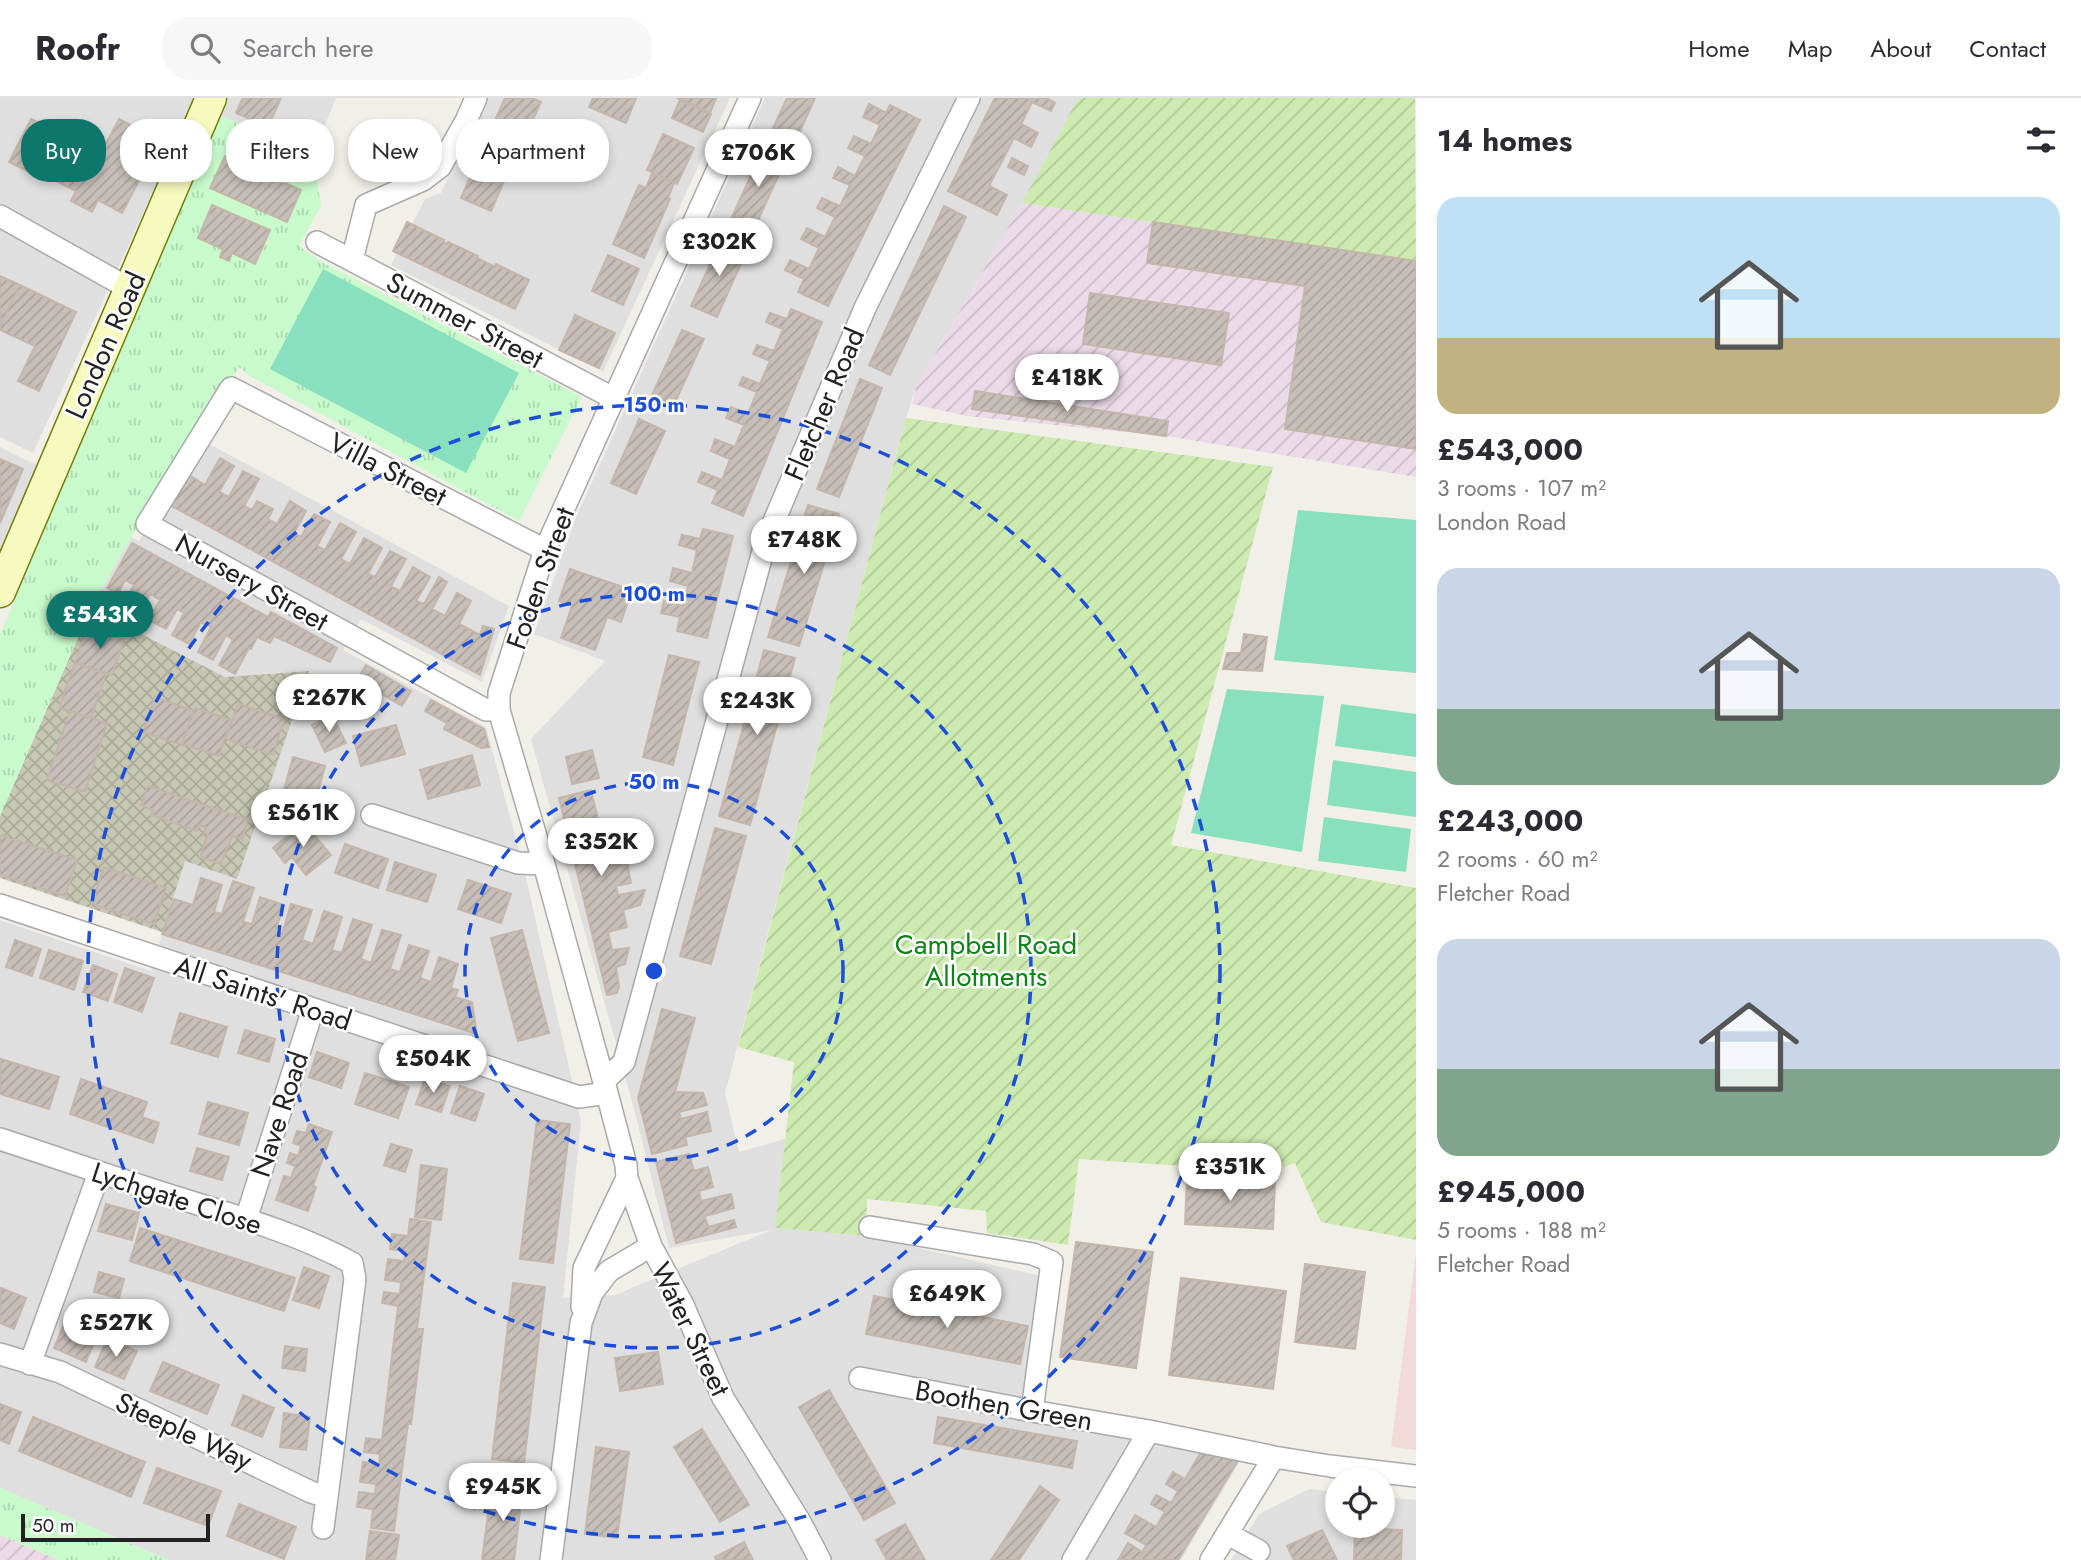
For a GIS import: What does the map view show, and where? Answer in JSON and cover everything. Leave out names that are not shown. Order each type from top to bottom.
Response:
[{"type":"main road","name":"London Road","points":[[0,592],[211,98]]},
{"type":"street","points":[[352,260],[366,205],[423,180],[440,167],[476,98]]},
{"type":"street","name":"Foden Street","points":[[605,1087],[499,710],[499,693],[545,550],[750,98]]},
{"type":"street","name":"Fletcher Road","points":[[605,1087],[624,1062],[766,540],[864,308],[969,98]]},
{"type":"street","points":[[0,216],[130,289]]},
{"type":"street","name":"Summer Street","points":[[317,242],[613,398]]},
{"type":"street","name":"Villa Street","points":[[230,388],[545,550]]},
{"type":"street","name":"Nursery Street","points":[[230,388],[147,524],[486,710],[499,710]]},
{"type":"street","points":[[372,815],[518,863],[544,864]]},
{"type":"street","name":"All Saints' Road","points":[[0,905],[579,1097],[605,1087]]},
{"type":"street","name":"Nave Road","points":[[246,1219],[313,1009]]},
{"type":"street","name":"Water Street","points":[[605,1087],[626,1164],[627,1178],[651,1245],[683,1305],[723,1398],[800,1520],[820,1560]]},
{"type":"street","name":"Lychgate Close","points":[[0,1139],[246,1219],[331,1252],[352,1263],[355,1279],[327,1497]]},
{"type":"street","points":[[30,1364],[99,1172]]},
{"type":"street","points":[[551,1560],[581,1323],[583,1268],[627,1178]]},
{"type":"street","points":[[870,1227],[1033,1254],[1052,1262],[1032,1411]]},
{"type":"street","points":[[581,1323],[592,1293],[609,1271],[651,1245]]},
{"type":"street","name":"Steeple Way","points":[[0,1354],[60,1372],[311,1492],[327,1497]]},
{"type":"street","name":"Boothen Green","points":[[860,1378],[1275,1457],[1416,1476]]},
{"type":"street","points":[[1073,1560],[1149,1431]]},
{"type":"street","points":[[1211,1560],[1275,1457]]},
{"type":"street","points":[[323,1528],[327,1497]]},
{"type":"street","points":[[1228,1534],[1259,1551]]},
{"type":"shaded area","points":[[0,98],[196,98],[186,119],[120,119],[120,182],[157,182],[33,453],[0,437]]},
{"type":"shaded area","points":[[229,98],[336,98],[327,119],[228,119],[221,116]]},
{"type":"shaded area","points":[[484,98],[730,98],[603,372],[391,265],[425,199],[441,193],[456,160],[456,182],[609,182],[609,119],[474,119]]},
{"type":"shaded area","points":[[765,98],[1078,98],[1022,203],[916,387],[906,418],[725,1093],[739,1152],[785,1139],[776,1228],[866,1236],[1041,1276],[1024,1419],[1245,1453],[1181,1560],[169,1560],[0,1488],[0,920],[151,971],[184,861],[237,878],[308,671],[225,677],[91,608],[131,537],[139,541],[202,440],[509,606],[482,682],[361,619],[343,650],[486,727],[525,873],[581,1121],[563,1298],[615,1295],[771,1230],[669,1248],[633,1105],[531,739],[605,661],[534,634],[575,520]]},
{"type":"shaded area","points":[[1022,203],[1416,261],[1416,477],[1166,436],[967,416],[912,404],[916,387]]},
{"type":"shaded area","points":[[0,447],[41,467],[0,576]]},
{"type":"shaded area","points":[[91,608],[225,677],[309,671],[237,879],[185,861],[162,932],[0,878],[0,816]]},
{"type":"shaded area","points":[[1416,1252],[1416,1450],[1391,1447]]},
{"type":"shaded area","points":[[1309,1489],[1325,1491],[1325,1538],[1395,1538],[1395,1498],[1416,1500],[1416,1560],[1231,1560],[1259,1514]]},
{"type":"shaded area","points":[[0,1535],[59,1560],[0,1560]]},
{"type":"green space","points":[[1078,98],[1415,98],[1416,261],[1022,203]]},
{"type":"green space","points":[[221,116],[228,119],[226,119],[226,182],[317,182],[321,206],[299,246],[320,261],[582,397],[519,521],[250,376],[239,367],[131,537],[91,608],[0,816],[0,635],[193,182],[212,182],[212,137]]},
{"type":"green space","points":[[323,269],[519,373],[466,473],[270,369]]},
{"type":"green space","name":"Campbell Road Allotments","points":[[906,418],[1273,467],[1171,845],[1416,888],[1416,1240],[1321,1222],[1295,1163],[1270,1172],[1079,1159],[1068,1245],[987,1233],[986,1211],[867,1199],[866,1236],[775,1228],[794,1062],[738,1047]]},
{"type":"green space","points":[[1298,510],[1416,520],[1416,673],[1274,660]]},
{"type":"green space","points":[[1227,689],[1324,696],[1302,852],[1191,833]]},
{"type":"green space","points":[[1341,704],[1416,714],[1416,757],[1335,746]]},
{"type":"green space","points":[[1333,760],[1416,772],[1416,817],[1327,805]]},
{"type":"green space","points":[[1324,817],[1411,829],[1406,872],[1318,861]]},
{"type":"green space","points":[[0,1488],[169,1560],[59,1560],[0,1535]]},
{"type":"building","points":[[243,98],[281,98],[272,119],[250,119],[236,113]]},
{"type":"building","points":[[505,98],[532,98],[541,102],[533,119],[496,119]]},
{"type":"building","points":[[593,98],[636,98],[626,123],[589,107]]},
{"type":"building","points":[[677,98],[716,98],[710,113]]},
{"type":"building","points":[[787,98],[815,98],[797,138],[773,128]]},
{"type":"building","points":[[995,98],[1046,98],[1055,103],[1051,111],[1032,102],[1021,124],[1038,133],[1031,147],[1014,138],[989,186],[1007,195],[997,215],[948,191]]},
{"type":"building","points":[[680,100],[711,114],[703,132],[672,118]]},
{"type":"building","points":[[869,104],[886,113],[890,105],[920,120],[828,306],[798,292],[804,279],[785,270],[790,260],[809,269],[819,248],[801,239],[807,228],[825,237],[835,217],[817,208],[822,198],[840,206],[850,185],[833,178],[838,167],[855,176],[865,156],[848,148],[854,136],[871,144],[880,125],[863,117]]},
{"type":"building","points":[[120,120],[120,182],[138,182],[122,213],[98,200],[92,212],[71,201],[76,191],[58,182],[106,182],[106,144]]},
{"type":"building","points":[[663,134],[694,148],[677,184],[647,170]]},
{"type":"building","points":[[21,139],[21,168],[9,162]]},
{"type":"building","points":[[762,151],[785,161],[755,227],[732,217]]},
{"type":"building","points":[[225,156],[226,182],[283,182],[301,190],[287,222],[210,188]]},
{"type":"building","points":[[1012,158],[1028,166],[1024,175],[1008,167]]},
{"type":"building","points":[[652,173],[674,183],[668,198],[670,199],[644,258],[613,244],[639,185],[646,188]]},
{"type":"building","points":[[468,182],[504,182],[491,211],[461,198]]},
{"type":"building","points":[[212,205],[270,230],[255,264],[232,253],[229,261],[220,257],[223,249],[198,238]]},
{"type":"building","points":[[944,206],[966,217],[890,375],[869,365]]},
{"type":"building","points":[[407,222],[495,267],[496,264],[529,280],[515,309],[393,251]]},
{"type":"building","points":[[1153,222],[1416,261],[1416,449],[1285,429],[1305,286],[1147,263]]},
{"type":"building","points":[[722,238],[747,250],[717,317],[691,306]]},
{"type":"building","points":[[608,255],[639,269],[623,305],[592,291]]},
{"type":"building","points":[[0,276],[20,285],[0,326]]},
{"type":"building","points":[[20,285],[76,312],[39,391],[18,381],[35,346],[0,330]]},
{"type":"building","points":[[1090,293],[1229,313],[1221,365],[1083,344]]},
{"type":"building","points":[[791,309],[822,322],[743,516],[712,503],[718,490],[698,482],[702,472],[722,480],[730,459],[711,451],[715,439],[735,447],[744,425],[726,418],[731,407],[748,414],[757,392],[739,385],[743,377],[760,384],[770,361],[753,354],[757,345],[774,351],[783,329],[766,322],[770,313],[787,319]]},
{"type":"building","points":[[575,315],[615,333],[599,368],[559,350]]},
{"type":"building","points":[[682,330],[704,339],[674,405],[652,395]]},
{"type":"building","points":[[860,379],[882,388],[839,497],[817,489]]},
{"type":"building","points":[[975,391],[1168,421],[1166,436],[972,409]]},
{"type":"building","points":[[639,419],[665,431],[636,494],[611,483]]},
{"type":"building","points":[[220,458],[234,466],[219,492],[229,497],[243,471],[259,479],[244,506],[252,510],[257,501],[273,509],[268,519],[277,524],[290,501],[306,511],[294,533],[301,537],[314,514],[330,522],[317,546],[325,550],[340,523],[356,532],[341,559],[350,564],[364,538],[382,548],[368,574],[375,577],[390,551],[406,559],[391,586],[400,591],[413,567],[430,577],[416,601],[424,604],[439,577],[447,582],[432,609],[445,616],[457,593],[471,601],[459,624],[480,635],[483,626],[494,629],[480,675],[170,505],[187,474],[205,485]]},
{"type":"building","points":[[0,459],[23,469],[0,523]]},
{"type":"building","points":[[808,505],[839,514],[799,646],[768,637]]},
{"type":"building","points":[[703,529],[733,536],[707,638],[677,631],[680,617],[661,613],[664,601],[683,606],[688,586],[670,581],[673,568],[692,573],[697,550],[679,545],[682,535],[700,539]]},
{"type":"building","points":[[132,543],[268,617],[271,612],[337,648],[330,662],[274,636],[270,643],[257,637],[235,674],[219,665],[233,640],[226,635],[213,660],[198,652],[211,627],[201,622],[189,644],[172,635],[184,613],[177,609],[166,629],[149,620],[160,600],[150,594],[138,615],[122,606],[134,585],[125,580],[118,594],[107,588]]},
{"type":"building","points":[[570,569],[632,590],[621,622],[607,617],[595,650],[561,638],[572,606],[559,601]]},
{"type":"building","points":[[87,627],[124,639],[112,675],[75,663]]},
{"type":"building","points":[[1244,634],[1267,637],[1262,671],[1223,669],[1227,653],[1241,653]]},
{"type":"building","points":[[764,650],[795,658],[750,825],[719,816]]},
{"type":"building","points":[[669,655],[699,662],[673,765],[643,757]]},
{"type":"building","points":[[75,663],[106,674],[91,718],[59,708]]},
{"type":"building","points":[[366,665],[411,691],[402,706],[357,680]]},
{"type":"building","points":[[155,697],[193,711],[182,745],[143,732]]},
{"type":"building","points":[[431,700],[484,729],[489,747],[481,748],[444,729],[447,723],[425,711]]},
{"type":"building","points":[[238,704],[284,719],[273,755],[226,739]]},
{"type":"building","points":[[195,708],[231,720],[219,756],[182,744]]},
{"type":"building","points":[[70,711],[107,723],[85,792],[47,780]]},
{"type":"building","points":[[332,715],[346,743],[325,752],[312,725]]},
{"type":"building","points":[[396,725],[405,754],[361,766],[353,736]]},
{"type":"building","points":[[592,750],[599,778],[572,784],[566,757]]},
{"type":"building","points":[[472,755],[480,785],[428,799],[420,770]]},
{"type":"building","points":[[293,757],[325,766],[314,807],[282,797]]},
{"type":"building","points":[[148,786],[248,820],[242,839],[232,836],[221,864],[200,857],[208,834],[204,833],[206,827],[199,825],[197,831],[151,815],[153,810],[141,805]]},
{"type":"building","points":[[591,790],[602,836],[636,828],[642,851],[609,859],[611,866],[627,862],[631,883],[616,886],[618,895],[645,890],[640,905],[623,910],[627,927],[608,932],[612,950],[629,948],[625,964],[616,967],[619,987],[617,993],[607,995],[559,798]]},
{"type":"building","points":[[304,823],[331,855],[306,875],[292,857],[285,863],[273,848]]},
{"type":"building","points":[[715,828],[746,836],[711,964],[680,956]]},
{"type":"building","points":[[0,835],[77,860],[65,896],[0,875]]},
{"type":"building","points":[[345,844],[388,859],[378,888],[335,873]]},
{"type":"building","points":[[395,862],[436,875],[427,902],[387,890]]},
{"type":"building","points":[[104,867],[166,888],[154,924],[92,904]]},
{"type":"building","points":[[201,878],[222,885],[214,912],[222,914],[233,881],[254,888],[243,922],[252,924],[260,897],[284,905],[275,932],[282,934],[291,904],[312,910],[302,940],[313,944],[324,911],[342,917],[332,950],[342,953],[353,919],[372,925],[361,959],[371,963],[382,930],[401,935],[390,969],[400,972],[409,945],[429,951],[420,978],[431,982],[439,957],[458,964],[451,988],[458,990],[455,997],[472,1002],[477,1034],[162,934],[174,899],[193,905]]},
{"type":"building","points":[[468,880],[511,894],[501,923],[458,909]]},
{"type":"building","points":[[522,930],[549,1033],[518,1041],[491,938]]},
{"type":"building","points":[[15,940],[41,949],[32,976],[6,967]]},
{"type":"building","points":[[49,950],[83,961],[74,990],[40,978]]},
{"type":"building","points":[[93,965],[117,974],[108,1001],[83,992]]},
{"type":"building","points":[[125,968],[154,978],[142,1012],[114,1002]]},
{"type":"building","points":[[662,1009],[695,1018],[675,1092],[703,1093],[707,1105],[679,1112],[681,1119],[707,1112],[711,1131],[685,1137],[687,1145],[652,1154],[638,1098]]},
{"type":"building","points":[[180,1013],[227,1027],[218,1057],[171,1043]]},
{"type":"building","points":[[245,1030],[275,1039],[269,1062],[238,1053]]},
{"type":"building","points":[[317,1052],[349,1063],[341,1088],[309,1077]]},
{"type":"building","points":[[1,1059],[59,1077],[49,1109],[0,1094]]},
{"type":"building","points":[[365,1073],[409,1087],[398,1118],[355,1104]]},
{"type":"building","points":[[425,1078],[450,1086],[441,1112],[416,1104]]},
{"type":"building","points":[[81,1079],[147,1102],[142,1117],[159,1123],[153,1143],[70,1114]]},
{"type":"building","points":[[460,1086],[484,1094],[475,1121],[451,1113]]},
{"type":"building","points":[[208,1102],[248,1113],[239,1145],[199,1134]]},
{"type":"building","points":[[537,1120],[570,1124],[553,1263],[520,1259]]},
{"type":"building","points":[[309,1124],[332,1132],[313,1186],[316,1187],[308,1211],[276,1200],[284,1176],[291,1178],[295,1166],[287,1163],[290,1153],[298,1156],[301,1146],[293,1143],[297,1131],[306,1133]]},
{"type":"building","points":[[391,1144],[412,1150],[405,1172],[384,1165]]},
{"type":"building","points":[[197,1148],[229,1157],[222,1180],[190,1171]]},
{"type":"building","points":[[689,1154],[694,1171],[708,1167],[713,1187],[699,1191],[701,1201],[731,1194],[734,1208],[705,1216],[708,1227],[734,1220],[736,1227],[676,1243],[656,1162]]},
{"type":"building","points":[[421,1165],[447,1169],[441,1220],[415,1217]]},
{"type":"building","points":[[1187,1177],[1275,1182],[1273,1229],[1185,1224]]},
{"type":"building","points":[[106,1204],[139,1213],[132,1240],[98,1231]]},
{"type":"building","points":[[410,1219],[431,1222],[417,1329],[423,1329],[394,1531],[371,1528],[373,1509],[357,1507],[359,1492],[375,1494],[376,1484],[360,1482],[363,1462],[379,1465],[380,1454],[364,1452],[366,1438],[382,1440],[398,1306],[382,1303],[384,1292],[400,1294],[401,1282],[385,1280],[388,1259],[404,1261],[406,1251],[390,1249],[392,1234],[408,1236]]},
{"type":"building","points":[[140,1228],[295,1278],[284,1311],[130,1261]]},
{"type":"building","points":[[1076,1242],[1153,1252],[1136,1368],[1060,1357]]},
{"type":"building","points":[[1305,1264],[1365,1272],[1355,1349],[1295,1342]]},
{"type":"building","points":[[304,1267],[329,1276],[319,1308],[293,1300]]},
{"type":"building","points":[[99,1272],[124,1279],[119,1298],[94,1292]]},
{"type":"building","points":[[1181,1278],[1286,1291],[1273,1389],[1169,1375]]},
{"type":"building","points":[[513,1283],[545,1287],[524,1463],[492,1459]]},
{"type":"building","points":[[1,1288],[26,1298],[14,1329],[0,1323]]},
{"type":"building","points":[[874,1296],[1028,1326],[1020,1364],[866,1334]]},
{"type":"building","points":[[64,1324],[96,1337],[86,1362],[54,1348]]},
{"type":"building","points":[[107,1339],[137,1351],[124,1379],[95,1367]]},
{"type":"building","points":[[285,1346],[307,1349],[305,1371],[282,1368]]},
{"type":"building","points":[[658,1352],[663,1384],[620,1391],[615,1358]]},
{"type":"building","points":[[163,1362],[219,1385],[207,1414],[150,1391]]},
{"type":"building","points":[[829,1390],[895,1503],[864,1520],[799,1407]]},
{"type":"building","points":[[243,1395],[274,1408],[262,1437],[232,1425]]},
{"type":"building","points":[[0,1404],[21,1412],[9,1444],[0,1440]]},
{"type":"building","points":[[284,1413],[310,1417],[306,1450],[280,1447]]},
{"type":"building","points":[[33,1417],[145,1462],[131,1497],[19,1451]]},
{"type":"building","points":[[938,1417],[1077,1441],[1072,1468],[934,1443]]},
{"type":"building","points":[[702,1429],[749,1505],[720,1522],[674,1447]]},
{"type":"building","points":[[596,1447],[629,1452],[617,1538],[585,1534]]},
{"type":"building","points":[[1204,1447],[1240,1457],[1178,1560],[1118,1560],[1128,1543],[1142,1552],[1146,1545],[1125,1533],[1135,1515],[1156,1527],[1165,1512],[1151,1504],[1156,1495],[1171,1503],[1178,1491],[1166,1484],[1173,1472],[1185,1479]]},
{"type":"building","points":[[157,1468],[221,1491],[208,1526],[144,1503]]},
{"type":"building","points":[[492,1483],[523,1487],[514,1560],[482,1560]]},
{"type":"building","points":[[1040,1486],[1059,1500],[1019,1560],[991,1560]]},
{"type":"building","points":[[239,1504],[296,1527],[284,1559],[227,1536]]},
{"type":"building","points":[[905,1524],[925,1560],[887,1560],[876,1540]]},
{"type":"building","points":[[1322,1530],[1337,1560],[1294,1560],[1287,1546]]},
{"type":"building","points":[[1395,1530],[1402,1530],[1401,1560],[1354,1560],[1355,1538],[1395,1538]]},
{"type":"building","points":[[370,1531],[399,1535],[395,1560],[366,1560]]},
{"type":"building","points":[[744,1542],[753,1560],[716,1560],[715,1557]]}]
